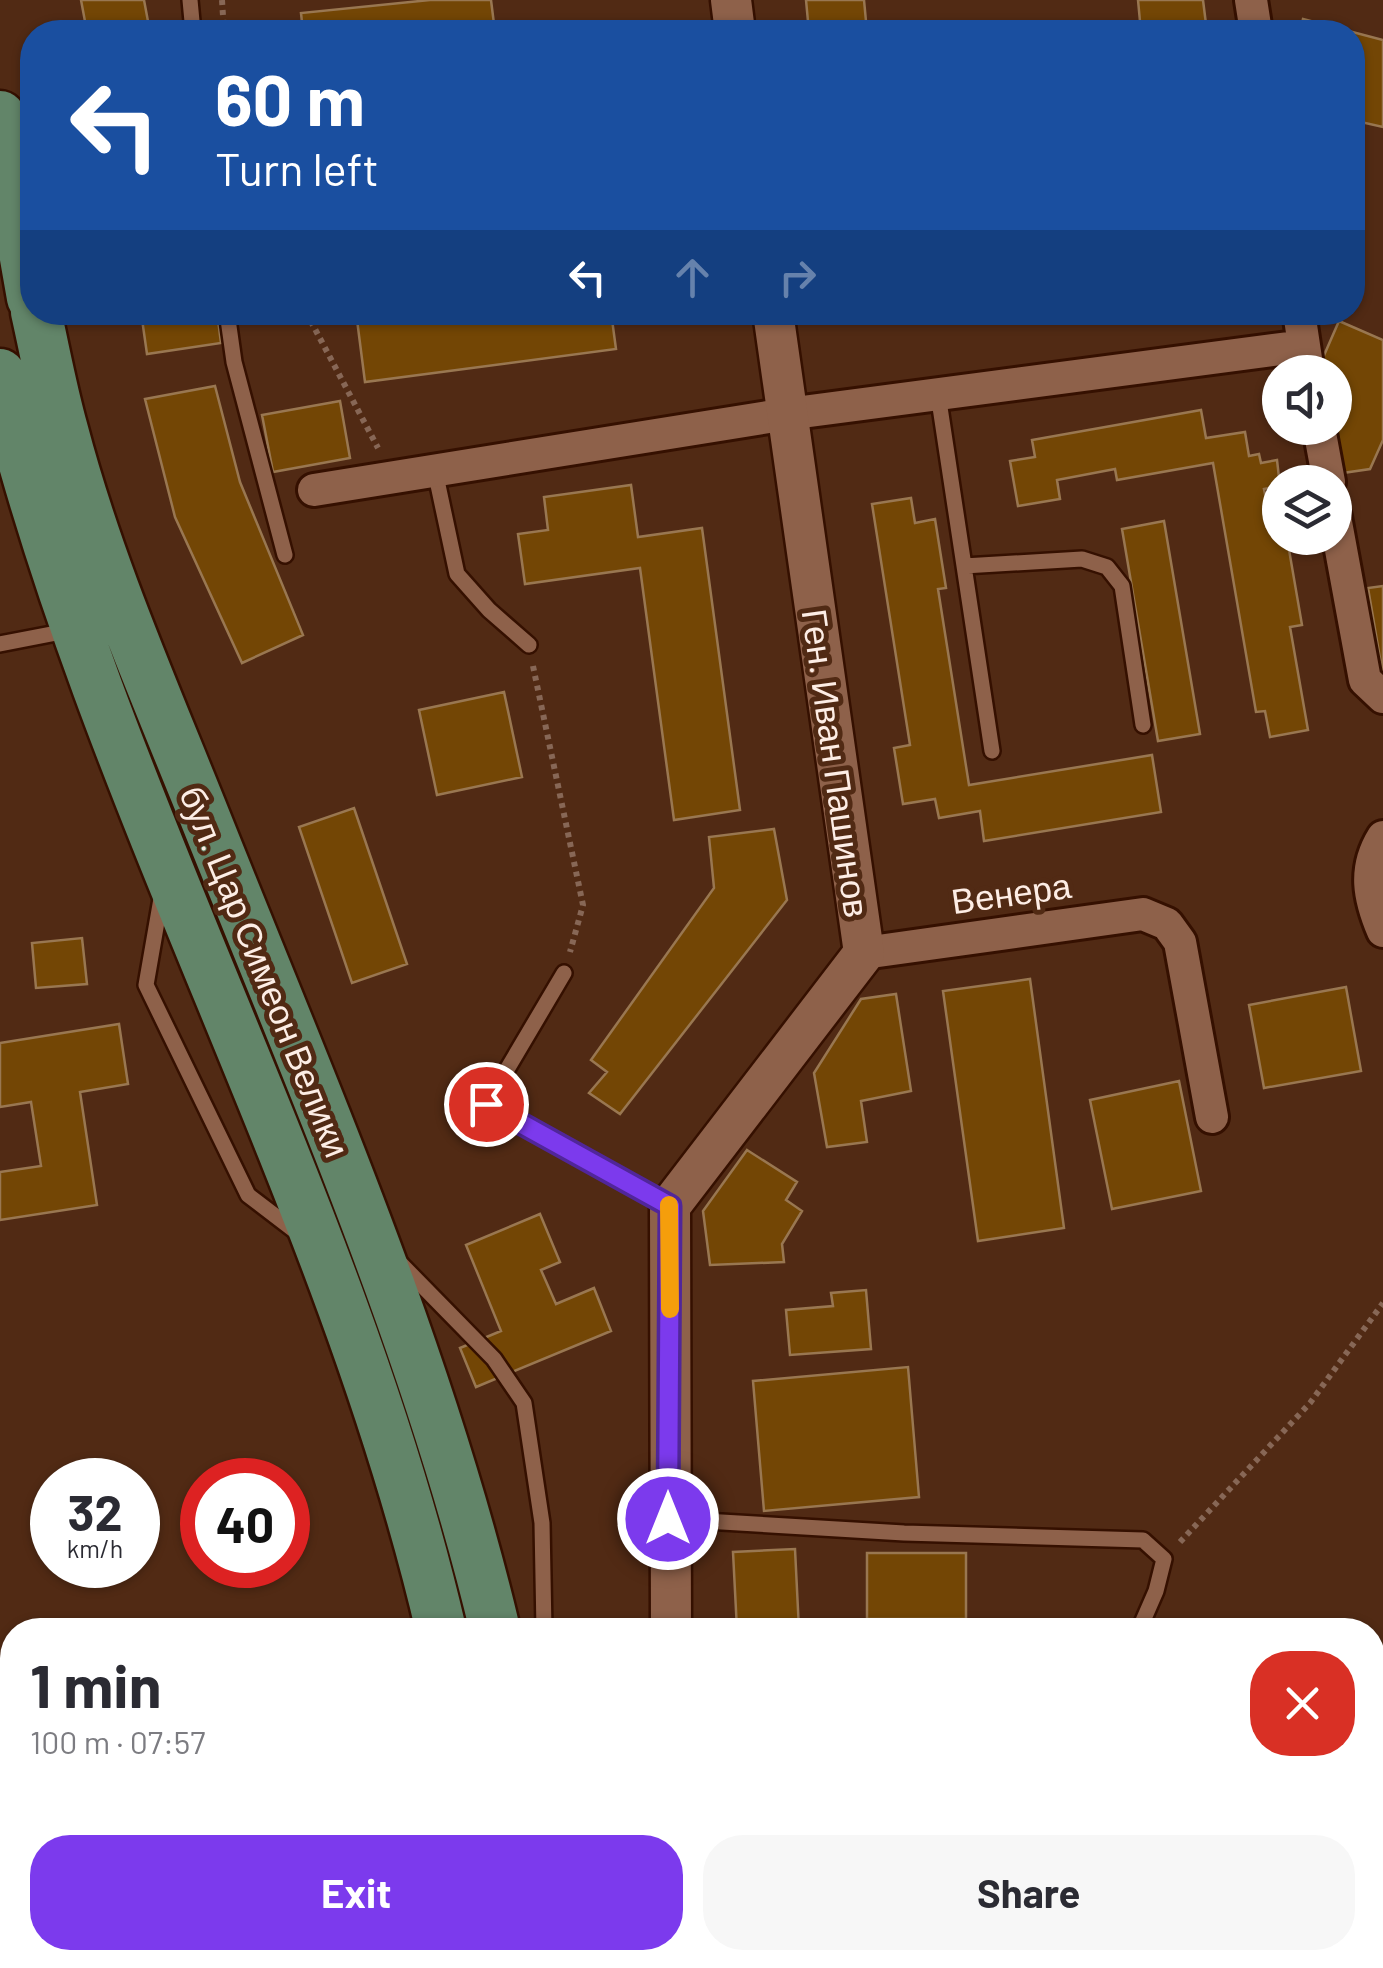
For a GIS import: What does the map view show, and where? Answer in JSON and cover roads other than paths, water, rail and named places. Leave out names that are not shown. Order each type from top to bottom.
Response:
[{"type":"main road","points":[[0,116],[20,230]]},
{"type":"main road","name":"бул. Цар Симеон Велики","points":[[39,325],[63,432],[122,610],[370,1233],[426,1388],[476,1550],[492,1618]]},
{"type":"main road","name":"бул. Цар Симеон Велики","points":[[0,374],[8,434],[76,629],[323,1253],[379,1405],[421,1543],[438,1618]]},
{"type":"street","name":"Ген. Иван Пашинов","points":[[670,1206],[864,953],[775,325]]},
{"type":"street","points":[[1300,325],[1305,355]]},
{"type":"street","points":[[314,490],[787,414],[938,394],[1262,363]]},
{"type":"street","points":[[1342,555],[1365,680],[1383,697]]},
{"type":"street","points":[[1383,837],[1374,852],[1369,878],[1372,906],[1383,931]]},
{"type":"street","name":"Венера","points":[[864,953],[1143,914],[1166,924],[1180,942],[1212,1117]]},
{"type":"street","points":[[670,1206],[671,1618]]},
{"type":"lane","points":[[230,325],[234,362],[285,555]]},
{"type":"lane","points":[[938,394],[992,751]]},
{"type":"lane","points":[[435,471],[457,574],[529,646]]},
{"type":"lane","points":[[964,566],[1082,558],[1107,567],[1122,586],[1143,725]]},
{"type":"lane","points":[[0,644],[76,629]]},
{"type":"lane","points":[[168,864],[146,985],[248,1195],[323,1253]]},
{"type":"lane","points":[[564,973],[486,1104],[670,1206]]},
{"type":"lane","points":[[370,1233],[494,1358],[524,1403],[542,1522],[544,1618]]},
{"type":"lane","points":[[668,1519],[904,1533],[1143,1540],[1164,1559],[1144,1618]]}]
